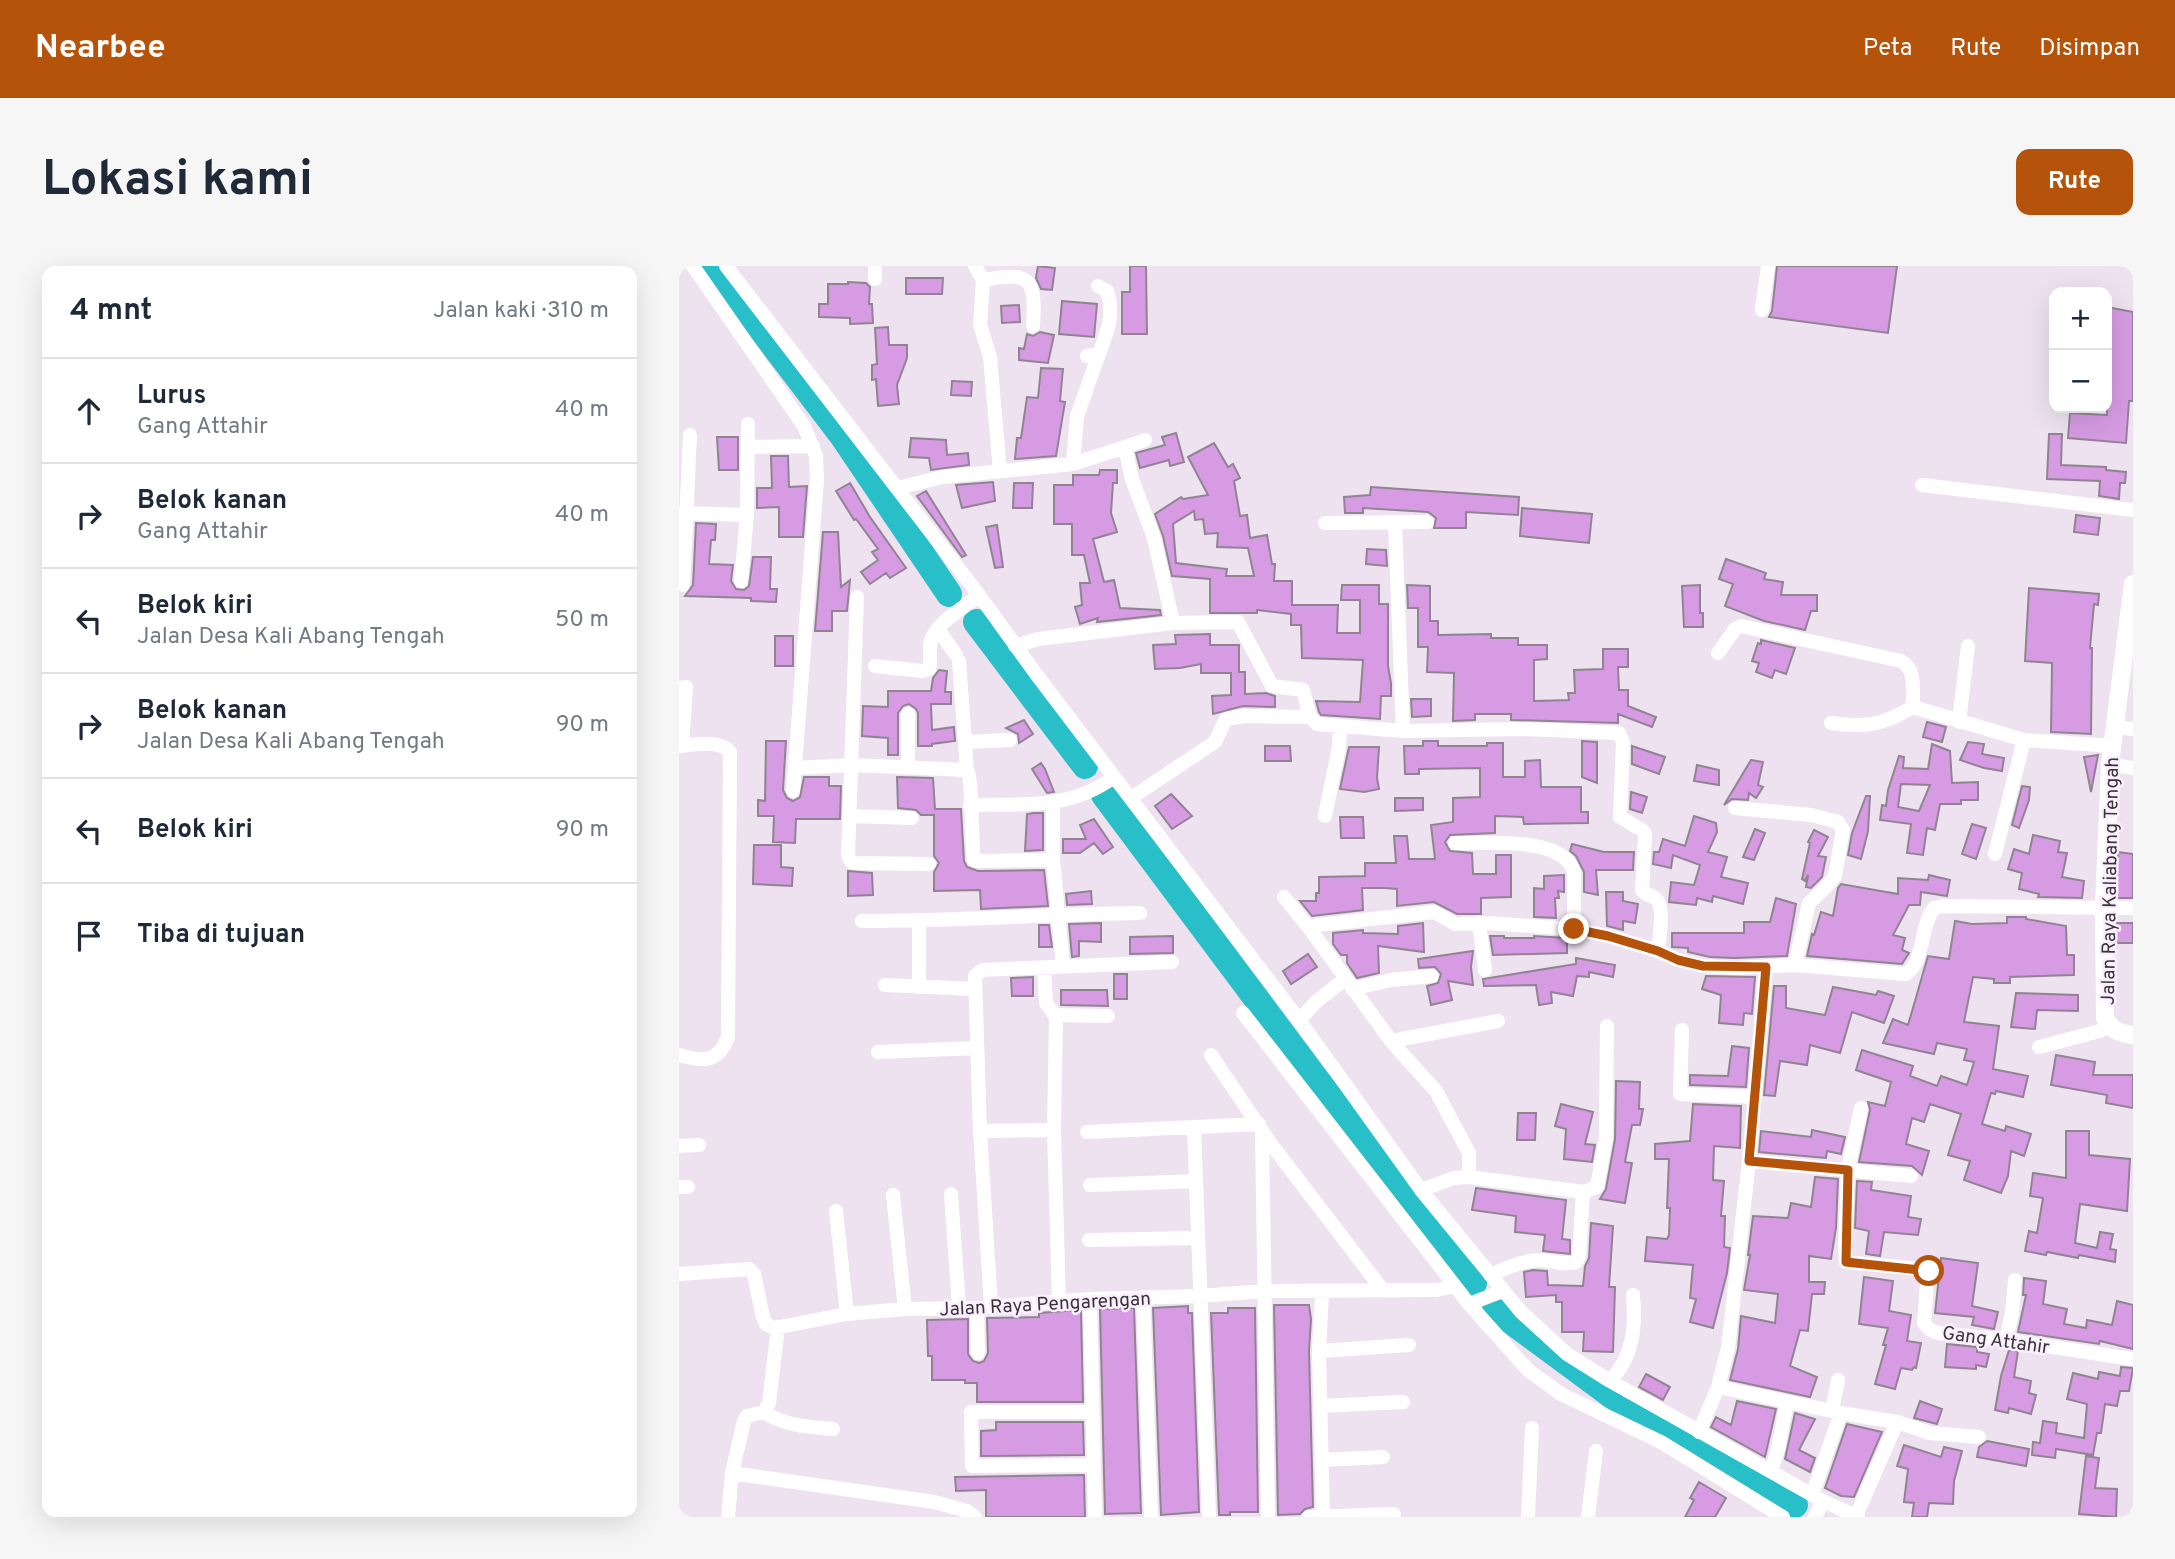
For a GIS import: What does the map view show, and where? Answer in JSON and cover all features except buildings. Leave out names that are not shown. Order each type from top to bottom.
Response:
[{"type":"main road","name":"Jalan Raya Kaliabang Tengah","points":[[2133,584],[2124,728],[2111,755],[2104,906],[2105,1018],[2109,1026],[2120,1033],[2133,1035]]},
{"type":"street","points":[[693,266],[784,394],[813,446],[817,479],[793,791]]},
{"type":"street","points":[[726,266],[898,488],[976,598],[1015,646],[1109,780],[1131,798],[1299,1020],[1421,1190],[1490,1275],[1487,1298],[1507,1349],[1561,1394],[1661,1442],[1783,1517]]},
{"type":"street","points":[[975,266],[983,280],[980,325],[991,357],[1000,471]]},
{"type":"street","points":[[1762,310],[1768,266]]},
{"type":"street","points":[[983,280],[1010,275],[1023,278],[1029,283],[1034,304],[1033,326]]},
{"type":"street","points":[[1073,464],[1077,416],[1093,355],[1109,327],[1112,308],[1107,290],[1098,286]]},
{"type":"street","points":[[741,581],[747,515],[748,424]]},
{"type":"street","points":[[683,585],[683,513],[690,435]]},
{"type":"street","points":[[898,488],[942,477],[1073,464],[1145,440]]},
{"type":"street","points":[[748,447],[813,446]]},
{"type":"street","points":[[1125,447],[1132,479],[1154,538],[1173,623]]},
{"type":"street","points":[[1922,485],[2133,510]]},
{"type":"street","points":[[683,513],[747,515]]},
{"type":"street","points":[[1325,523],[1427,522]]},
{"type":"street","points":[[1395,523],[1403,730]]},
{"type":"street","points":[[857,597],[848,855],[851,862],[929,864]]},
{"type":"street","points":[[875,666],[922,671],[929,669],[930,644],[938,629],[976,598]]},
{"type":"street","points":[[1015,646],[1038,639],[1173,623],[1238,622],[1272,686],[1303,690],[1310,717],[1317,724],[1403,730],[1522,729],[1619,733],[1622,735],[1620,817],[1645,834],[1642,890],[1659,904],[1661,915],[1658,951]]},
{"type":"street","points":[[1717,653],[1735,629],[1741,626],[1898,660],[1909,668],[1912,674],[1913,707]]},
{"type":"street","points":[[938,629],[958,658],[967,769],[970,776],[973,855],[976,861],[1053,860]]},
{"type":"street","points":[[1959,722],[1968,646]]},
{"type":"street","points":[[679,688],[686,687],[681,746],[719,745],[730,752],[728,1037],[717,1056],[705,1060],[679,1055]]},
{"type":"street","points":[[1831,723],[1860,726],[1880,724],[1913,707],[2024,740],[2111,755],[2133,768]]},
{"type":"street","points":[[908,714],[908,767]]},
{"type":"street","points":[[1131,798],[1215,742],[1226,719],[1244,716],[1310,717]]},
{"type":"street","points":[[1325,816],[1341,727]]},
{"type":"street","points":[[965,742],[1010,740]]},
{"type":"street","points":[[1995,854],[2024,740]]},
{"type":"street","points":[[795,768],[852,765],[967,769]]},
{"type":"street","points":[[970,805],[1053,804],[1090,792],[1109,780]]},
{"type":"street","points":[[1053,804],[1053,860],[1063,966]]},
{"type":"street","points":[[1735,808],[1811,815],[1838,822],[1843,830],[1835,876],[1828,886],[1808,903],[1795,965]]},
{"type":"street","points":[[850,816],[912,818]]},
{"type":"street","points":[[1455,843],[1538,846],[1561,853],[1572,866],[1574,873],[1574,929]]},
{"type":"street","points":[[1284,897],[1391,1041],[1436,1091],[1469,1153],[1469,1178]]},
{"type":"street","points":[[1310,929],[1318,925],[1434,912],[1455,924],[1574,929],[1608,936],[1703,966],[1795,965],[1908,974],[1916,964],[1927,918],[1934,908],[2133,908]]},
{"type":"street","points":[[862,921],[1140,913]]},
{"type":"street","points":[[919,921],[919,987]]},
{"type":"street","points":[[1479,923],[1485,971]]},
{"type":"street","points":[[978,1353],[984,1307],[975,976],[982,970],[1172,962]]},
{"type":"street","points":[[1044,967],[1049,1011],[1055,1015],[1108,1016]]},
{"type":"street","points":[[1695,1430],[1718,1387],[1728,1348],[1749,1161],[1766,967]]},
{"type":"street","points":[[1299,1020],[1316,1002],[1348,984],[1432,976]]},
{"type":"street","points":[[885,985],[974,989]]},
{"type":"street","points":[[1243,1013],[1455,1286],[1529,1319],[1567,1354],[1676,1420],[1770,1471],[1817,1506],[1857,1516],[1897,1423]]},
{"type":"street","points":[[1055,1015],[1053,1130],[1059,1301]]},
{"type":"street","points":[[1391,1041],[1497,1021]]},
{"type":"street","points":[[1421,1190],[1454,1178],[1583,1192],[1597,1187],[1606,1137],[1607,1026]]},
{"type":"street","points":[[2039,1047],[2100,1031],[2109,1026]]},
{"type":"street","points":[[1682,1030],[1680,1094],[1754,1097]]},
{"type":"street","points":[[878,1052],[977,1048]]},
{"type":"street","points":[[1211,1055],[1261,1127],[1382,1289]]},
{"type":"street","points":[[1848,1170],[1861,1108]]},
{"type":"street","points":[[1087,1132],[1261,1127]]},
{"type":"street","points":[[1261,1127],[1268,1517]]},
{"type":"street","points":[[1194,1128],[1209,1517]]},
{"type":"street","points":[[980,1131],[1053,1130]]},
{"type":"street","points":[[679,1146],[699,1145]]},
{"type":"street","points":[[1749,1161],[1911,1176]]},
{"type":"street","name":"Gang Attahir","points":[[1848,1170],[1846,1262],[1928,1270],[1924,1323],[1929,1329],[1938,1333],[2133,1359]]},
{"type":"street","points":[[1090,1185],[1196,1181]]},
{"type":"street","points":[[1490,1275],[1539,1260],[1565,1264],[1576,1262],[1579,1257],[1583,1192]]},
{"type":"street","points":[[951,1194],[959,1307]]},
{"type":"street","points":[[893,1195],[905,1309]]},
{"type":"street","points":[[836,1211],[847,1314]]},
{"type":"street","points":[[1089,1240],[1198,1238]]},
{"type":"street","points":[[679,1274],[749,1269],[754,1273],[763,1317],[767,1324],[773,1328],[778,1327],[769,1403],[764,1412]]},
{"type":"street","points":[[2006,1340],[2015,1280]]},
{"type":"street","name":"Jalan Raya Pengarengan","points":[[778,1327],[847,1314],[905,1309],[1265,1291],[1437,1290],[1455,1286]]},
{"type":"street","points":[[1322,1292],[1319,1351],[1323,1517]]},
{"type":"street","points":[[1609,1381],[1625,1362],[1631,1345],[1635,1316],[1633,1295]]},
{"type":"street","points":[[1143,1297],[1151,1517]]},
{"type":"street","points":[[1090,1299],[1095,1517]]},
{"type":"street","points":[[1319,1351],[1409,1345]]},
{"type":"street","points":[[1817,1506],[1837,1412],[1838,1380]]},
{"type":"street","points":[[1718,1387],[1897,1423],[1930,1433],[1979,1437]]},
{"type":"street","points":[[1321,1406],[1403,1402]]},
{"type":"street","points":[[1770,1471],[1778,1448],[1787,1402]]},
{"type":"street","points":[[728,1517],[732,1473],[747,1416],[764,1412],[778,1420],[802,1427],[833,1429]]},
{"type":"street","points":[[1092,1412],[971,1412],[972,1466],[1094,1465]]},
{"type":"street","points":[[1528,1517],[1532,1428]]},
{"type":"street","points":[[1588,1517],[1596,1451]]},
{"type":"street","points":[[1322,1460],[1383,1457]]},
{"type":"street","points":[[732,1473],[934,1502],[967,1511],[975,1517]]},
{"type":"street","points":[[1309,1517],[1394,1514]]},
{"type":"waterway","points":[[713,266],[843,437],[949,594]]},
{"type":"waterway","points":[[976,622],[1085,766]]},
{"type":"waterway","points":[[1104,795],[1314,1076],[1474,1283]]},
{"type":"waterway","points":[[1495,1305],[1512,1322],[1619,1401],[1795,1505]]},
{"type":"route","points":[[1574,929],[1608,936],[1703,966],[1766,967],[1749,1161],[1848,1170],[1846,1262],[1929,1271]]}]
